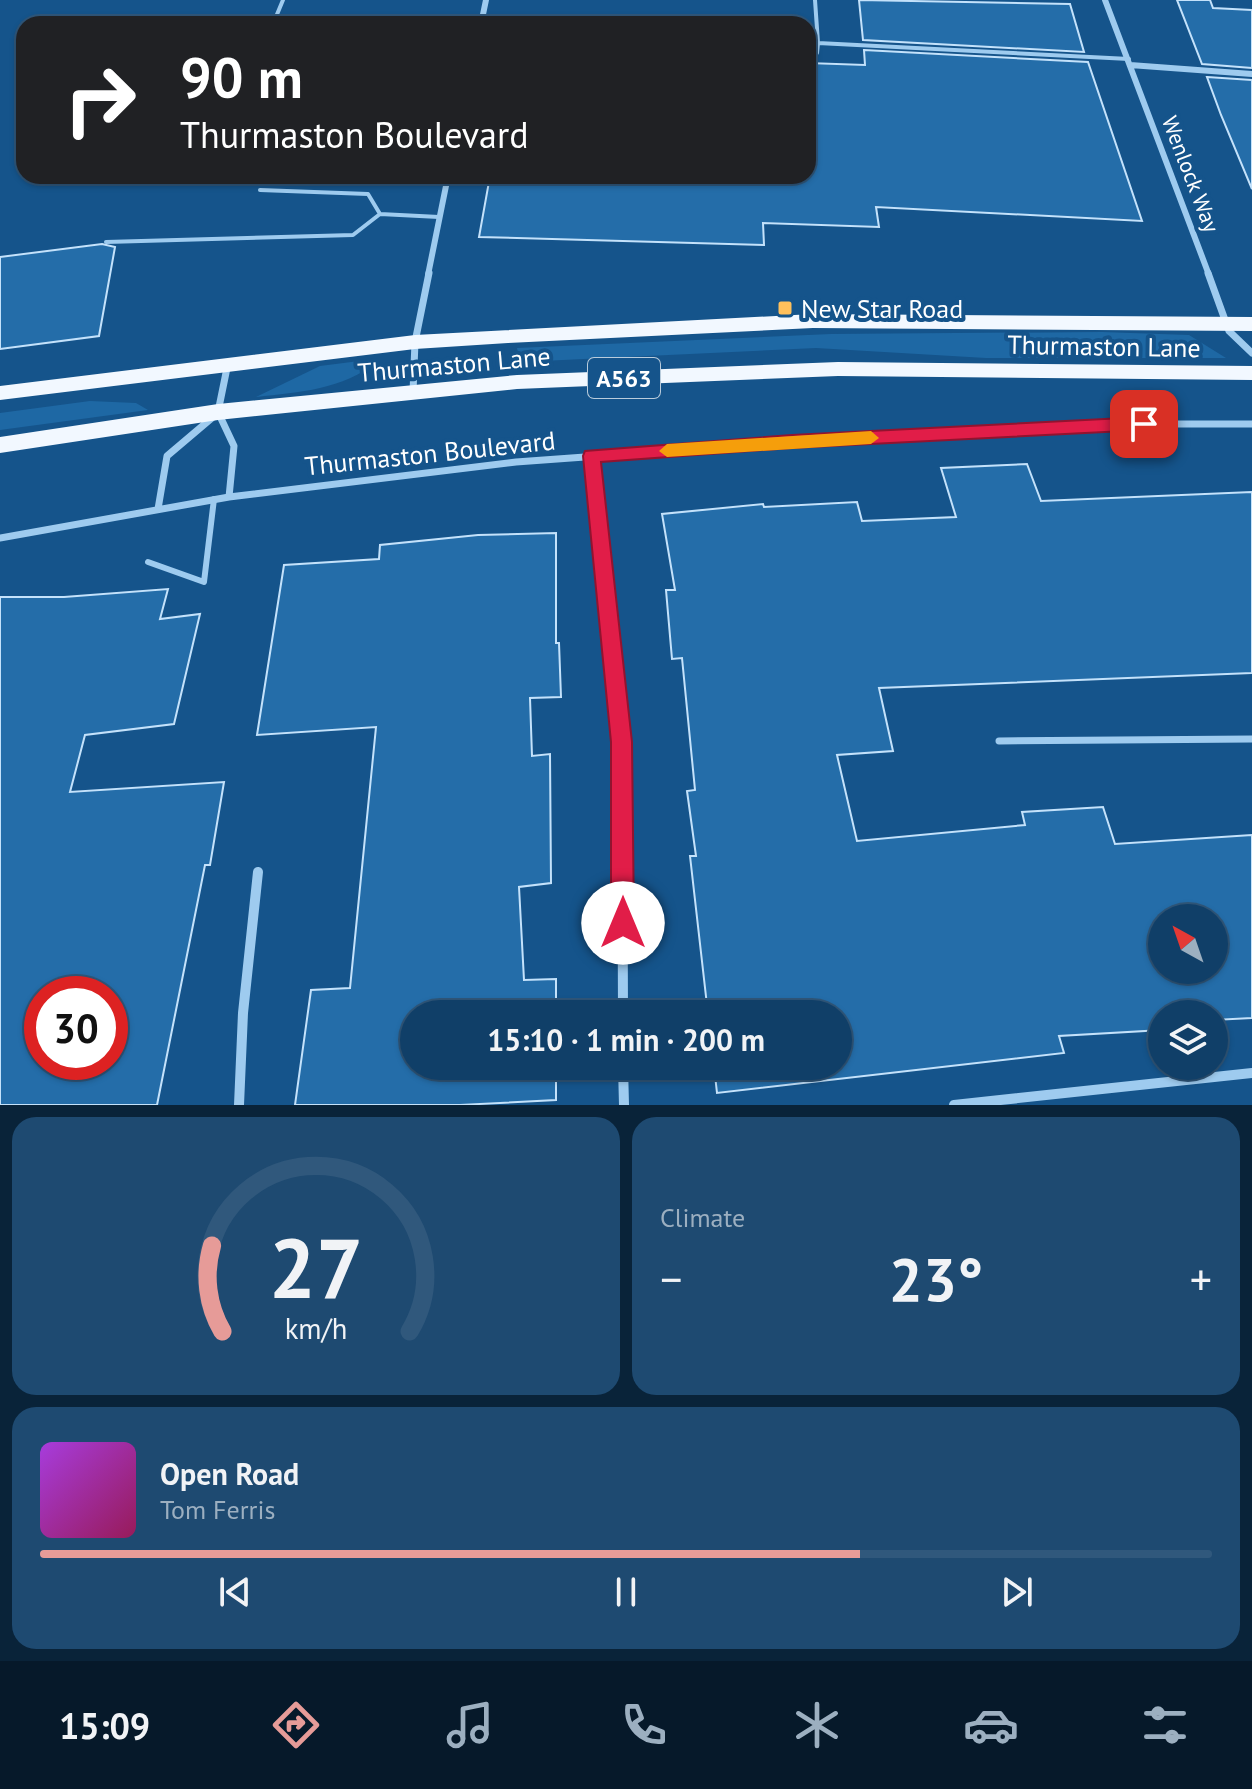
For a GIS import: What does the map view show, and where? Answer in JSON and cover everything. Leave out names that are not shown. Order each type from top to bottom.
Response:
[{"type":"highway","name":"Thurmaston Lane","points":[[0,393],[415,342],[813,321],[1252,324]]},
{"type":"highway","name":"Thurmaston Lane","points":[[0,445],[218,412],[517,382],[838,369],[1252,373]]},
{"type":"street","name":"Wenlock Way","points":[[1105,0],[1224,322],[1235,343],[1252,353]]},
{"type":"street","points":[[1130,62],[1252,74]]},
{"type":"street","points":[[413,392],[415,342],[446,184]]},
{"type":"street","points":[[228,363],[218,412],[234,446],[229,497]]},
{"type":"street","points":[[158,509],[167,456],[218,412]]},
{"type":"street","name":"Thurmaston Boulevard","points":[[0,538],[214,499],[516,462],[792,442],[1144,424],[1252,424]]},
{"type":"street","points":[[591,456],[622,742],[623,1000]]},
{"type":"street","points":[[239,1105],[243,1013],[258,872]]},
{"type":"street","points":[[954,1105],[1252,1073]]},
{"type":"street","points":[[623,1080],[624,1105]]},
{"type":"lane","points":[[815,0],[816,53]]},
{"type":"lane","points":[[818,43],[1130,62]]},
{"type":"lane","points":[[260,190],[368,194],[380,214]]},
{"type":"lane","points":[[106,242],[353,235],[380,214],[439,217]]},
{"type":"lane","points":[[148,562],[204,582],[214,499]]},
{"type":"lane","points":[[999,741],[1252,739]]},
{"type":"shaded area","points":[[1102,332],[1189,335],[1226,358],[986,358],[816,348],[520,362],[517,348],[831,334]]},
{"type":"shaded area","points":[[378,361],[364,371],[335,384],[256,397],[320,366]]},
{"type":"shaded area","points":[[90,401],[136,403],[148,410],[0,430],[0,413]]},
{"type":"building","points":[[859,0],[1070,4],[1084,52],[863,40]]},
{"type":"building","points":[[1177,0],[1210,0],[1213,8],[1252,10],[1252,68],[1202,64]]},
{"type":"building","points":[[864,50],[1088,62],[1142,221],[876,207],[879,227],[763,223],[764,245],[479,237],[489,184],[816,184],[816,63],[865,65]]},
{"type":"building","points":[[1207,77],[1252,80],[1252,189],[1221,115]]},
{"type":"building","points":[[102,244],[115,247],[99,336],[0,349],[0,257]]},
{"type":"building","points":[[1027,464],[1041,501],[1252,492],[1252,673],[879,688],[893,751],[837,755],[857,841],[1025,825],[1022,812],[1103,807],[1115,844],[1252,835],[1252,1018],[1228,1019],[1228,1000],[1148,1000],[1148,1031],[1059,1036],[1064,1053],[852,1077],[852,1000],[706,1000],[690,856],[696,856],[687,791],[695,790],[682,658],[672,659],[666,590],[675,590],[662,514],[763,504],[764,507],[857,502],[862,521],[956,517],[941,468]]},
{"type":"building","points":[[556,533],[556,643],[559,643],[561,697],[530,698],[532,756],[550,754],[551,883],[519,887],[524,980],[556,979],[556,1000],[400,1000],[400,1080],[556,1080],[556,1100],[460,1105],[295,1105],[311,990],[350,988],[376,727],[257,735],[284,565],[379,559],[380,545],[478,535]]},
{"type":"building","points":[[168,589],[160,619],[200,614],[174,724],[85,735],[70,792],[224,782],[210,865],[205,865],[157,1105],[0,1105],[0,597],[64,597]]},
{"type":"building","points":[[716,1080],[830,1080],[717,1093]]},
{"type":"slow traffic","points":[[667,451],[871,438]]},
{"type":"place","name":"New Star Road","points":[[785,308]]},
{"type":"route","points":[[623,923],[622,742],[591,456],[1144,424]]}]
